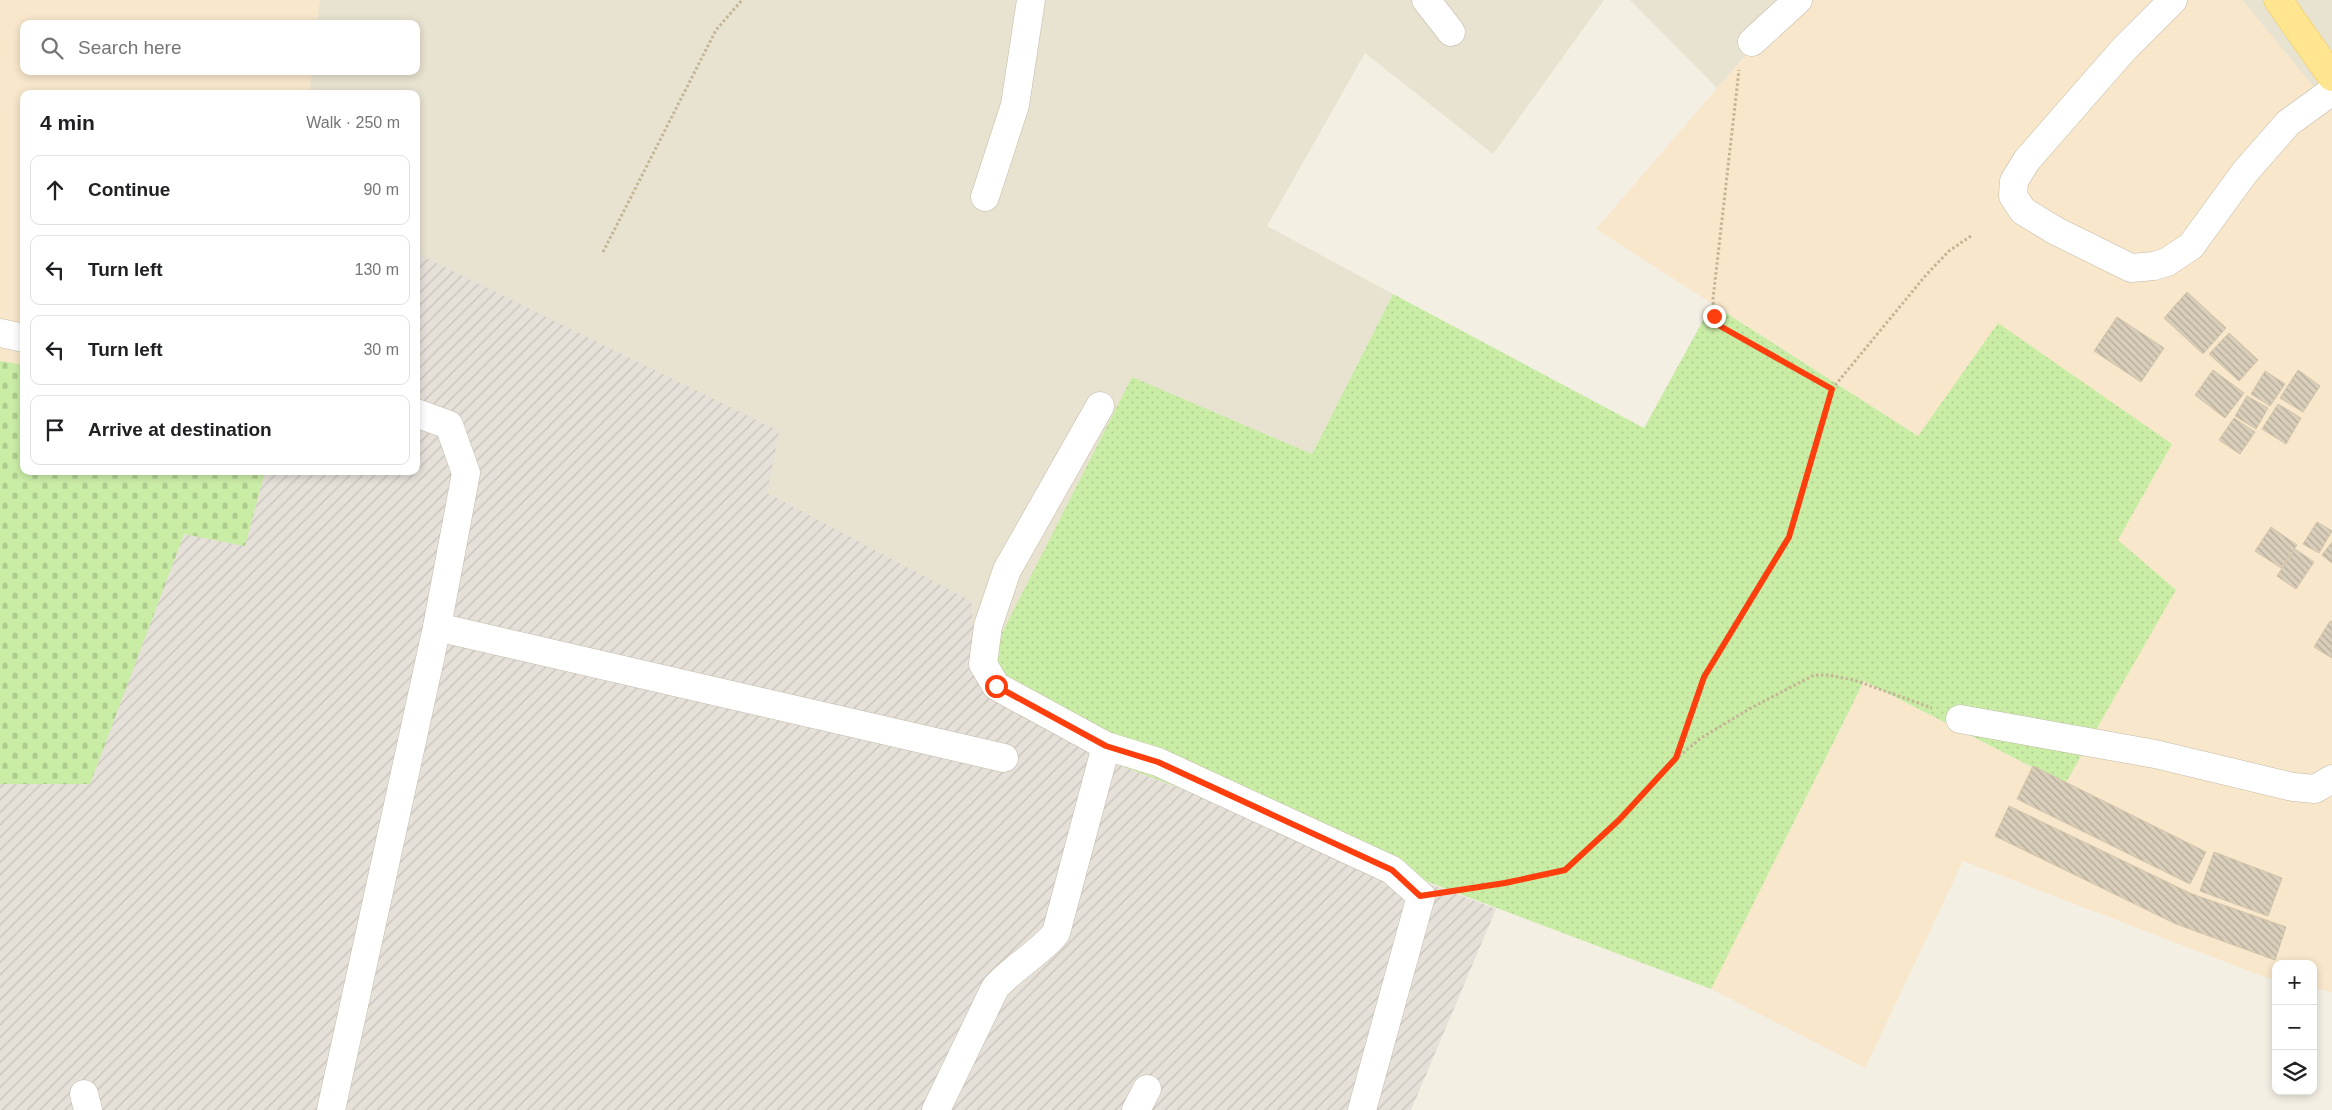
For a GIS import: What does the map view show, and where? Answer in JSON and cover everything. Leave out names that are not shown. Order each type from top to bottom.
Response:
[{"type":"main road","points":[[2278,0],[2332,77]]},
{"type":"street","points":[[985,197],[1016,105],[1031,0]]},
{"type":"street","points":[[1426,0],[1451,32]]},
{"type":"street","points":[[1752,42],[1798,0]]},
{"type":"street","points":[[2173,0],[2124,50],[2027,160],[2014,181],[2013,196],[2023,211],[2056,232],[2131,268],[2154,266],[2167,262],[2192,246],[2245,172],[2288,123],[2332,91]]},
{"type":"street","points":[[0,333],[20,337]]},
{"type":"street","points":[[1100,406],[1007,570],[988,626],[982,664],[996,686],[1106,746],[1158,762],[1392,870],[1420,896],[1362,1110]]},
{"type":"street","points":[[331,1110],[437,627],[466,473],[449,425],[420,414]]},
{"type":"street","points":[[437,627],[1004,758]]},
{"type":"street","points":[[1960,718],[2154,754],[2293,787],[2315,789],[2332,780]]},
{"type":"street","points":[[936,1110],[995,988],[1004,977],[1046,945],[1056,932],[1106,746]]},
{"type":"path","points":[[603,252],[716,30],[742,0]]},
{"type":"path","points":[[1752,42],[1738,72],[1713,299],[1714,316],[1720,326],[1832,389]]},
{"type":"path","points":[[1676,758],[1704,677],[1789,537],[1832,389],[1926,275],[1949,251],[1971,236]]},
{"type":"path","points":[[1420,896],[1505,883],[1565,870],[1619,820],[1676,758],[1701,738],[1751,708],[1814,675],[1828,675],[1854,680],[1960,718]]},
{"type":"shaded area","points":[[0,0],[1604,0],[1493,154],[1365,53],[1267,226],[1393,294],[1312,454],[1132,378],[1100,758],[0,1110]]},
{"type":"shaded area","points":[[0,0],[320,0],[318,20],[20,20],[20,75],[312,75],[310,90],[20,90],[20,364],[0,361]]},
{"type":"shaded area","points":[[1630,0],[1793,0],[1717,88]]},
{"type":"shaded area","points":[[1793,0],[2242,0],[2332,109],[2332,992],[2317,989],[2317,960],[2272,960],[2272,979],[2267,978],[1963,861],[1865,1068],[1711,989],[1864,681],[2064,784],[2118,540],[2172,444],[1918,436],[1596,229]]},
{"type":"shaded area","points":[[2242,0],[2332,0],[2332,109]]},
{"type":"shaded area","points":[[420,255],[779,431],[767,493],[971,601],[977,682],[1100,758],[1496,909],[1411,1110],[0,1110],[0,784],[90,784],[184,534],[245,546],[264,475],[420,475]]},
{"type":"green space","points":[[1393,294],[1644,428],[1712,304],[1918,436],[1998,323],[2172,444],[2118,540],[2176,590],[2065,784],[1864,681],[1711,989],[1100,758],[977,682],[1132,377],[1312,454]]},
{"type":"green space","points":[[0,361],[20,364],[20,475],[264,475],[245,546],[184,534],[90,784],[0,784]]},
{"type":"building","points":[[2187,292],[2226,328],[2203,354],[2164,318]]},
{"type":"building","points":[[2117,317],[2164,348],[2141,382],[2094,351]]},
{"type":"building","points":[[2229,333],[2258,360],[2239,381],[2209,354]]},
{"type":"building","points":[[2213,370],[2244,393],[2225,418],[2195,395]]},
{"type":"building","points":[[2298,370],[2320,386],[2303,412],[2280,398]]},
{"type":"building","points":[[2265,371],[2285,384],[2270,406],[2251,394]]},
{"type":"building","points":[[2247,396],[2268,408],[2256,429],[2235,416]]},
{"type":"building","points":[[2278,404],[2301,418],[2286,444],[2262,429]]},
{"type":"building","points":[[2234,418],[2255,432],[2240,454],[2219,440]]},
{"type":"building","points":[[2317,522],[2332,531],[2319,553],[2303,544]]},
{"type":"building","points":[[2271,527],[2297,545],[2281,568],[2255,551]]},
{"type":"building","points":[[2332,542],[2332,563],[2322,555]]},
{"type":"building","points":[[2295,549],[2314,562],[2296,589],[2277,576]]},
{"type":"building","points":[[2330,621],[2332,622],[2332,658],[2314,647]]},
{"type":"building","points":[[2033,766],[2206,852],[2190,884],[2017,799]]},
{"type":"building","points":[[2009,806],[2192,894],[2286,927],[2275,960],[2176,924],[1995,836]]},
{"type":"building","points":[[2214,852],[2282,878],[2268,916],[2200,891]]},
{"type":"route","points":[[996,686],[1106,746],[1158,762],[1392,870],[1420,896],[1505,883],[1565,870],[1619,820],[1676,758],[1704,677],[1789,537],[1832,389],[1720,326],[1714,316]]}]
